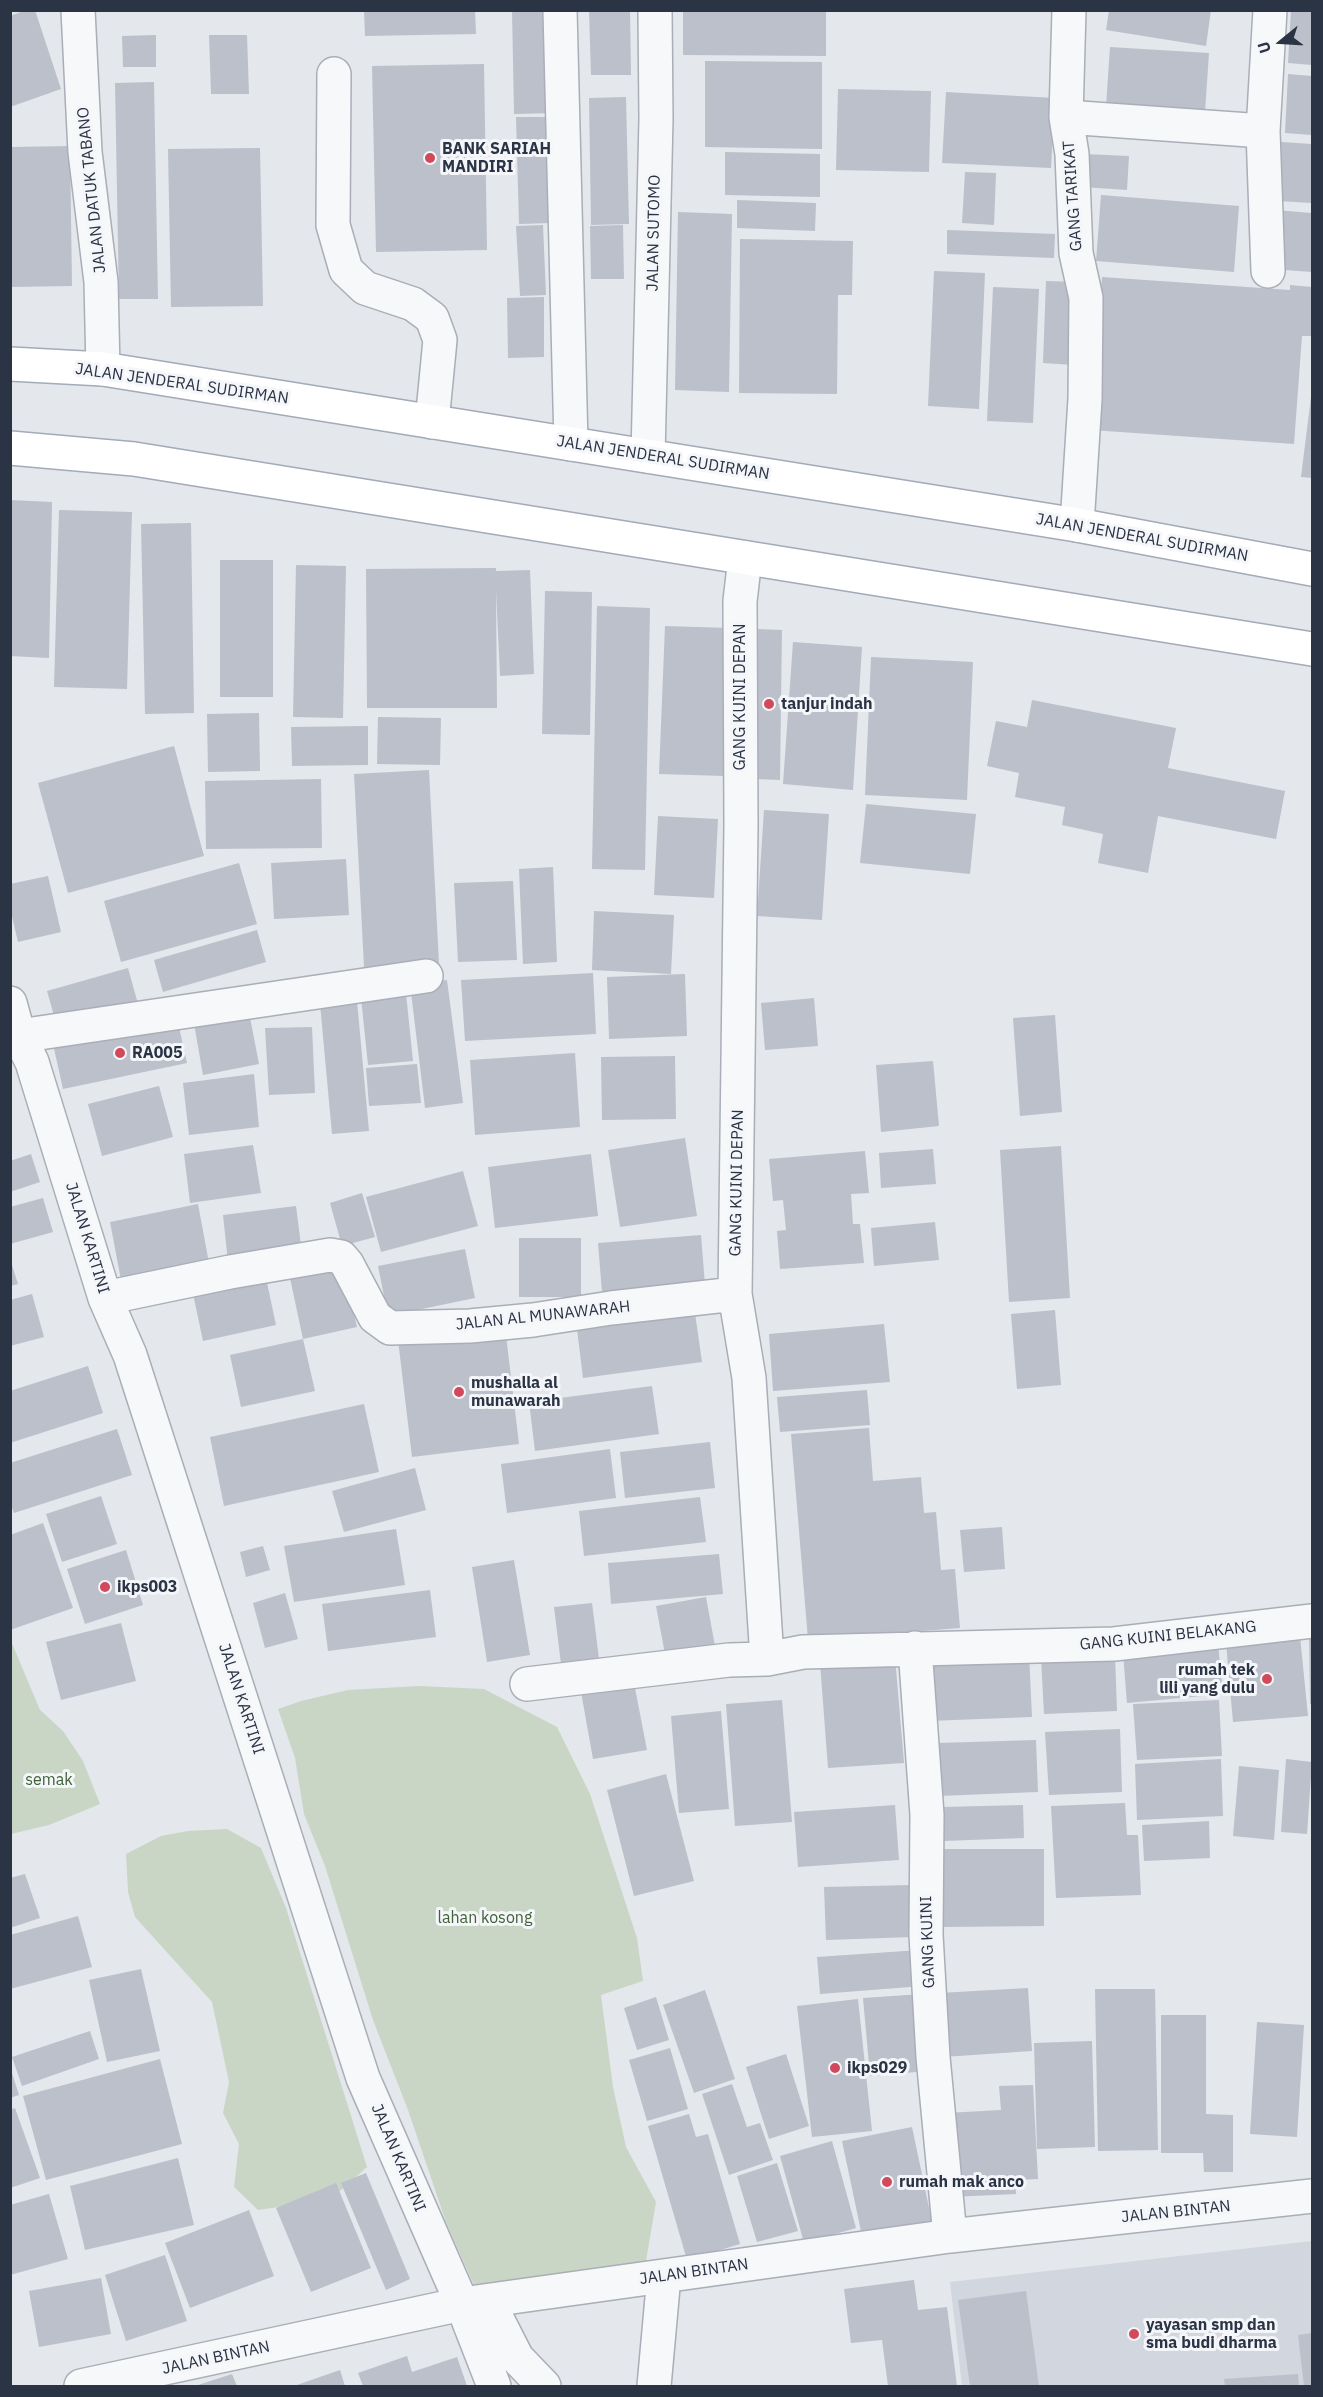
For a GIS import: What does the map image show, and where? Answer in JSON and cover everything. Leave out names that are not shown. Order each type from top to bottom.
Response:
[{"type":"main road","name":"JALAN JENDERAL SUDIRMAN","points":[[10,364],[103,369],[1077,525],[1312,569]]},
{"type":"main road","points":[[10,448],[134,459],[1312,649]]},
{"type":"street","name":"JALAN DATUK TABANO","points":[[78,10],[85,153],[101,282],[103,369]]},
{"type":"street","points":[[560,10],[571,444]]},
{"type":"street","name":"JALAN SUTOMO","points":[[648,456],[656,119],[655,10]]},
{"type":"street","name":"GANG TARIKAT","points":[[1069,10],[1066,117],[1071,154],[1076,253],[1086,298],[1085,399],[1077,525]]},
{"type":"street","points":[[1268,271],[1263,131],[1270,10]]},
{"type":"street","points":[[334,74],[333,225],[346,270],[365,288],[412,304],[432,318],[440,340],[432,422]]},
{"type":"street","points":[[1066,117],[1263,131]]},
{"type":"street","name":"GANG KUINI DEPAN","points":[[745,558],[740,601],[741,837],[735,1294],[749,1378],[767,1659]]},
{"type":"street","points":[[19,1036],[426,976]]},
{"type":"street","name":"JALAN KARTINI","points":[[10,1003],[19,1036],[32,1062],[105,1298],[130,1355],[363,2078],[475,2303],[494,2386]]},
{"type":"street","name":"JALAN AL MUNAWARAH","points":[[105,1298],[230,1272],[330,1255],[341,1257],[348,1264],[375,1317],[390,1328],[470,1326],[533,1320],[611,1308],[735,1294]]},
{"type":"street","name":"GANG KUINI BELAKANG","points":[[915,1648],[1114,1644],[1312,1621]]},
{"type":"street","points":[[527,1684],[729,1660],[767,1659],[803,1652],[915,1648]]},
{"type":"street","name":"GANG KUINI","points":[[915,1648],[927,1815],[926,1935],[933,2057],[950,2236]]},
{"type":"street","name":"JALAN BINTAN","points":[[83,2386],[475,2303],[950,2236],[1312,2196]]},
{"type":"street","points":[[654,2386],[664,2276]]},
{"type":"street","points":[[475,2303],[517,2358],[544,2386]]},
{"type":"shaded area","name":"yayasan smp dan sma budi dharma","points":[[1312,2241],[1312,2386],[962,2386],[950,2282]]},
{"type":"green space","name":"semak","points":[[11,1641],[40,1710],[63,1731],[83,1761],[100,1804],[49,1825],[11,1834]]},
{"type":"green space","name":"lahan kosong","points":[[419,1686],[484,1689],[557,1727],[590,1794],[637,1938],[643,1981],[601,1995],[613,2087],[626,2147],[656,2202],[646,2261],[609,2277],[482,2303],[446,2222],[408,2110],[373,2020],[325,1866],[304,1814],[295,1758],[278,1709],[348,1690]]},
{"type":"green space","points":[[227,1829],[261,1848],[286,1908],[367,2167],[340,2191],[298,2204],[258,2210],[234,2187],[239,2144],[223,2113],[229,2082],[212,2002],[135,1917],[128,1892],[126,1854],[161,1836],[188,1831]]},
{"type":"building","points":[[26,10],[35,10],[61,89],[10,107],[10,16]]},
{"type":"building","points":[[364,10],[475,10],[476,34],[365,36]]},
{"type":"building","points":[[512,10],[556,10],[558,113],[514,114]]},
{"type":"building","points":[[589,10],[630,10],[631,75],[591,75]]},
{"type":"building","points":[[683,10],[826,10],[826,56],[683,55]]},
{"type":"building","points":[[1109,10],[1211,10],[1206,46],[1106,30]]},
{"type":"building","points":[[1291,10],[1312,10],[1312,65],[1288,63]]},
{"type":"building","points":[[156,35],[156,67],[123,67],[122,36]]},
{"type":"building","points":[[209,35],[247,35],[249,94],[211,94]]},
{"type":"building","points":[[1110,47],[1209,53],[1205,112],[1106,106]]},
{"type":"building","points":[[705,61],[822,62],[822,149],[705,147]]},
{"type":"building","name":"BANK SARIAH MANDIRI","points":[[484,64],[487,250],[376,252],[372,66]]},
{"type":"building","points":[[1288,74],[1312,76],[1312,135],[1285,133]]},
{"type":"building","points":[[154,82],[158,299],[119,299],[115,83]]},
{"type":"building","points":[[838,89],[931,91],[929,172],[836,170]]},
{"type":"building","points":[[946,92],[1055,98],[1051,168],[942,163]]},
{"type":"building","points":[[626,97],[629,224],[591,225],[589,98]]},
{"type":"building","points":[[516,117],[550,117],[551,223],[519,224]]},
{"type":"building","points":[[1281,142],[1312,144],[1312,203],[1278,201]]},
{"type":"building","points":[[70,146],[72,286],[10,287],[10,147]]},
{"type":"building","points":[[260,148],[263,306],[171,307],[168,149]]},
{"type":"building","points":[[725,152],[820,154],[820,197],[725,195]]},
{"type":"building","points":[[1084,154],[1129,156],[1127,190],[1082,187]]},
{"type":"building","points":[[965,172],[996,173],[994,225],[962,223]]},
{"type":"building","points":[[1101,195],[1239,206],[1234,272],[1096,261]]},
{"type":"building","points":[[737,200],[816,203],[815,231],[737,228]]},
{"type":"building","points":[[1275,210],[1312,213],[1312,272],[1271,269]]},
{"type":"building","points":[[678,212],[732,214],[729,392],[675,390]]},
{"type":"building","points":[[543,225],[546,295],[520,296],[516,226]]},
{"type":"building","points":[[623,225],[624,279],[591,279],[590,226]]},
{"type":"building","points":[[947,230],[1055,234],[1054,258],[947,254]]},
{"type":"building","points":[[740,239],[853,241],[852,295],[838,295],[837,394],[739,393]]},
{"type":"building","points":[[934,271],[985,273],[979,409],[928,406]]},
{"type":"building","points":[[1102,277],[1290,290],[1290,285],[1312,287],[1312,336],[1302,336],[1294,444],[1091,430]]},
{"type":"building","points":[[1046,281],[1077,282],[1074,365],[1043,363]]},
{"type":"building","points":[[993,287],[1039,289],[1033,423],[987,421]]},
{"type":"building","points":[[544,297],[544,357],[508,358],[507,298]]},
{"type":"building","points":[[1312,397],[1312,478],[1301,477]]},
{"type":"building","points":[[10,500],[52,502],[49,658],[10,656]]},
{"type":"building","points":[[59,510],[132,512],[127,689],[54,687]]},
{"type":"building","points":[[191,523],[194,713],[145,714],[141,524]]},
{"type":"building","points":[[220,560],[273,560],[273,697],[220,697]]},
{"type":"building","points":[[296,565],[346,566],[343,718],[293,717]]},
{"type":"building","points":[[496,568],[496,571],[530,570],[534,674],[500,676],[496,590],[497,708],[367,708],[366,569]]},
{"type":"building","points":[[545,591],[592,592],[590,735],[542,734]]},
{"type":"building","points":[[597,606],[650,608],[645,870],[592,869]]},
{"type":"building","points":[[665,626],[730,628],[725,776],[659,774]]},
{"type":"building","name":"tanjur indah","points":[[757,629],[782,630],[780,780],[755,779]]},
{"type":"building","points":[[793,642],[862,647],[853,790],[783,784]]},
{"type":"building","points":[[871,657],[973,662],[967,800],[865,795]]},
{"type":"building","points":[[1032,700],[1176,728],[1168,768],[1285,791],[1276,839],[1158,816],[1148,873],[1098,863],[1103,834],[1062,825],[1065,807],[1015,797],[1019,773],[987,766],[996,721],[1027,727]]},
{"type":"building","points":[[259,713],[260,771],[208,772],[207,714]]},
{"type":"building","points":[[378,717],[441,718],[440,765],[377,764]]},
{"type":"building","points":[[368,726],[368,765],[292,766],[291,727]]},
{"type":"building","points":[[174,746],[204,856],[68,893],[38,783]]},
{"type":"building","points":[[429,770],[439,964],[364,967],[354,774]]},
{"type":"building","points":[[321,779],[322,848],[206,849],[205,781]]},
{"type":"building","points":[[866,804],[976,814],[970,874],[860,863]]},
{"type":"building","points":[[764,810],[829,814],[822,920],[757,916]]},
{"type":"building","points":[[658,816],[718,819],[714,898],[654,895]]},
{"type":"building","points":[[346,859],[349,915],[274,919],[271,863]]},
{"type":"building","points":[[239,863],[257,924],[121,962],[104,901]]},
{"type":"building","points":[[553,867],[557,962],[523,964],[519,869]]},
{"type":"building","points":[[48,876],[61,932],[18,942],[10,908],[10,884]]},
{"type":"building","points":[[513,881],[517,960],[458,962],[454,883]]},
{"type":"building","points":[[594,911],[674,915],[671,974],[592,970]]},
{"type":"building","points":[[257,930],[266,962],[163,992],[154,960]]},
{"type":"building","points":[[128,968],[138,1004],[57,1026],[47,991]]},
{"type":"building","points":[[593,973],[596,1034],[465,1041],[461,980]]},
{"type":"building","points":[[685,974],[687,1036],[609,1039],[607,977]]},
{"type":"building","points":[[447,980],[463,1103],[425,1108],[410,984]]},
{"type":"building","points":[[405,984],[413,1061],[368,1065],[360,988]]},
{"type":"building","points":[[814,998],[818,1046],[765,1050],[761,1003]]},
{"type":"building","points":[[357,1001],[369,1131],[332,1134],[320,1004]]},
{"type":"building","points":[[248,1007],[259,1064],[203,1075],[193,1018]]},
{"type":"building","points":[[1055,1015],[1062,1112],[1020,1116],[1013,1018]]},
{"type":"building","name":"RA005","points":[[177,1018],[187,1063],[63,1089],[53,1044]]},
{"type":"building","points":[[312,1027],[315,1093],[269,1095],[265,1028]]},
{"type":"building","points":[[575,1053],[580,1127],[475,1135],[470,1060]]},
{"type":"building","points":[[675,1056],[676,1119],[602,1120],[601,1057]]},
{"type":"building","points":[[933,1061],[939,1126],[881,1132],[876,1065]]},
{"type":"building","points":[[417,1064],[421,1103],[369,1106],[366,1068]]},
{"type":"building","points":[[254,1074],[259,1127],[189,1135],[183,1083]]},
{"type":"building","points":[[159,1086],[173,1137],[102,1156],[88,1104]]},
{"type":"building","points":[[685,1138],[697,1216],[620,1227],[608,1150]]},
{"type":"building","points":[[253,1145],[261,1193],[190,1203],[184,1154]]},
{"type":"building","points":[[1061,1146],[1070,1298],[1009,1302],[1000,1150]]},
{"type":"building","points":[[933,1149],[936,1184],[881,1188],[879,1153]]},
{"type":"building","points":[[865,1151],[869,1193],[851,1194],[853,1224],[860,1224],[864,1263],[780,1269],[777,1231],[786,1230],[783,1200],[773,1201],[769,1159]]},
{"type":"building","points":[[31,1154],[40,1182],[10,1192],[10,1161]]},
{"type":"building","points":[[591,1154],[598,1216],[495,1228],[488,1167]]},
{"type":"building","points":[[463,1171],[478,1226],[381,1252],[366,1197]]},
{"type":"building","points":[[362,1193],[375,1237],[342,1246],[330,1203]]},
{"type":"building","points":[[43,1198],[53,1232],[10,1244],[10,1207]]},
{"type":"building","points":[[198,1204],[209,1263],[121,1280],[110,1222]]},
{"type":"building","points":[[296,1206],[302,1253],[228,1262],[223,1215]]},
{"type":"building","points":[[935,1222],[939,1260],[874,1266],[871,1228]]},
{"type":"building","points":[[701,1235],[705,1285],[602,1292],[598,1243]]},
{"type":"building","points":[[519,1238],[581,1238],[581,1297],[519,1297]]},
{"type":"building","points":[[465,1249],[475,1298],[388,1316],[378,1266]]},
{"type":"building","points":[[10,1259],[18,1284],[10,1286]]},
{"type":"building","points":[[343,1266],[357,1327],[303,1339],[290,1278]]},
{"type":"building","points":[[265,1273],[276,1325],[203,1341],[192,1289]]},
{"type":"building","points":[[32,1294],[44,1337],[10,1346],[10,1300]]},
{"type":"building","points":[[694,1306],[702,1362],[583,1378],[576,1321]]},
{"type":"building","points":[[1055,1310],[1061,1385],[1017,1389],[1011,1314]]},
{"type":"building","points":[[884,1324],[890,1382],[773,1391],[769,1334]]},
{"type":"building","name":"mushalla al munawarah","points":[[505,1327],[519,1444],[412,1457],[398,1340]]},
{"type":"building","points":[[303,1339],[315,1391],[241,1407],[230,1355]]},
{"type":"building","points":[[88,1366],[103,1413],[10,1443],[10,1391]]},
{"type":"building","points":[[652,1386],[659,1434],[535,1451],[529,1402]]},
{"type":"building","points":[[867,1390],[870,1425],[780,1432],[777,1397]]},
{"type":"building","points":[[364,1404],[379,1472],[224,1506],[210,1437]]},
{"type":"building","points":[[869,1428],[873,1481],[921,1477],[924,1513],[936,1512],[941,1570],[955,1569],[960,1628],[808,1640],[791,1434]]},
{"type":"building","points":[[117,1429],[132,1475],[14,1513],[10,1503],[10,1463]]},
{"type":"building","points":[[710,1442],[715,1488],[625,1498],[620,1452]]},
{"type":"building","points":[[610,1449],[616,1498],[507,1513],[501,1464]]},
{"type":"building","points":[[415,1468],[426,1510],[344,1532],[332,1491]]},
{"type":"building","points":[[101,1496],[117,1544],[62,1562],[46,1514]]},
{"type":"building","points":[[700,1497],[706,1542],[584,1556],[579,1511]]},
{"type":"building","points":[[43,1523],[73,1608],[10,1630],[10,1535]]},
{"type":"building","points":[[1002,1527],[1005,1569],[964,1572],[960,1530]]},
{"type":"building","points":[[396,1529],[405,1585],[294,1602],[284,1546]]},
{"type":"building","points":[[263,1546],[270,1570],[246,1577],[240,1552]]},
{"type":"building","name":"ikps003","points":[[126,1550],[143,1605],[85,1624],[67,1569]]},
{"type":"building","points":[[719,1554],[723,1594],[611,1604],[608,1563]]},
{"type":"building","points":[[514,1560],[530,1655],[487,1662],[472,1567]]},
{"type":"building","points":[[430,1590],[436,1637],[328,1651],[322,1604]]},
{"type":"building","points":[[285,1593],[298,1639],[265,1648],[253,1603]]},
{"type":"building","points":[[706,1597],[715,1646],[665,1654],[656,1606]]},
{"type":"building","points":[[592,1603],[599,1659],[561,1664],[554,1607]]},
{"type":"building","points":[[121,1623],[136,1681],[61,1700],[46,1642]]},
{"type":"building","points":[[1309,1634],[1312,1634],[1312,1704],[1310,1704]]},
{"type":"building","name":"rumah tek lili yang dulu","points":[[1300,1636],[1308,1716],[1233,1722],[1226,1643]]},
{"type":"building","points":[[1218,1644],[1223,1694],[1127,1703],[1123,1653]]},
{"type":"building","points":[[1029,1654],[1032,1717],[929,1721],[928,1657]]},
{"type":"building","points":[[1115,1655],[1117,1711],[1044,1714],[1041,1658]]},
{"type":"building","points":[[895,1657],[904,1763],[828,1768],[820,1663]]},
{"type":"building","points":[[634,1683],[647,1750],[593,1759],[581,1692]]},
{"type":"building","points":[[782,1700],[792,1822],[735,1826],[726,1704]]},
{"type":"building","points":[[1219,1700],[1222,1756],[1137,1760],[1133,1704]]},
{"type":"building","points":[[721,1711],[729,1809],[679,1813],[671,1716]]},
{"type":"building","points":[[1120,1729],[1122,1792],[1049,1795],[1045,1732]]},
{"type":"building","points":[[1036,1740],[1038,1792],[938,1796],[937,1743]]},
{"type":"building","points":[[1221,1759],[1223,1816],[1137,1820],[1135,1764]]},
{"type":"building","points":[[1286,1759],[1312,1762],[1307,1834],[1281,1832]]},
{"type":"building","points":[[1239,1766],[1279,1770],[1274,1840],[1233,1836]]},
{"type":"building","points":[[666,1774],[694,1881],[634,1896],[607,1790]]},
{"type":"building","points":[[1125,1803],[1127,1835],[1138,1835],[1141,1895],[1056,1898],[1051,1806]]},
{"type":"building","points":[[895,1805],[899,1860],[798,1867],[794,1812]]},
{"type":"building","points":[[1023,1805],[1024,1838],[943,1841],[942,1807]]},
{"type":"building","points":[[1209,1821],[1210,1858],[1144,1861],[1142,1825]]},
{"type":"building","points":[[943,1849],[1044,1849],[1044,1926],[943,1927]]},
{"type":"building","points":[[25,1874],[40,1918],[10,1928],[10,1878]]},
{"type":"building","points":[[911,1885],[912,1937],[826,1940],[824,1887]]},
{"type":"building","points":[[78,1916],[92,1967],[10,1989],[10,1935]]},
{"type":"building","points":[[920,1950],[923,1986],[820,1994],[817,1957]]},
{"type":"building","points":[[141,1969],[160,2051],[107,2062],[89,1980]]},
{"type":"building","points":[[1028,1988],[1032,2051],[943,2057],[939,1993]]},
{"type":"building","points":[[1095,1989],[1155,1989],[1158,2150],[1098,2151]]},
{"type":"building","points":[[705,1990],[735,2079],[694,2093],[663,2005]]},
{"type":"building","points":[[922,1994],[928,2071],[870,2076],[863,1998]]},
{"type":"building","points":[[656,1997],[669,2040],[637,2050],[624,2008]]},
{"type":"building","name":"ikps029","points":[[858,1999],[872,2131],[812,2137],[797,2006]]},
{"type":"building","points":[[1161,2015],[1206,2015],[1206,2114],[1233,2115],[1233,2172],[1204,2172],[1203,2153],[1161,2153]]},
{"type":"building","points":[[1257,2022],[1304,2025],[1297,2137],[1250,2134]]},
{"type":"building","points":[[90,2031],[99,2059],[22,2086],[12,2057]]},
{"type":"building","points":[[1092,2041],[1095,2147],[1037,2149],[1034,2043]]},
{"type":"building","points":[[670,2048],[688,2109],[647,2121],[629,2060]]},
{"type":"building","points":[[786,2054],[809,2126],[769,2139],[746,2067]]},
{"type":"building","points":[[160,2059],[182,2144],[46,2180],[23,2096]]},
{"type":"building","points":[[10,2067],[19,2095],[10,2098]]},
{"type":"building","points":[[732,2084],[747,2127],[760,2123],[773,2160],[729,2175],[702,2094]]},
{"type":"building","points":[[1033,2085],[1038,2179],[1015,2180],[1016,2194],[951,2197],[946,2113],[1001,2110],[999,2086]]},
{"type":"building","points":[[15,2108],[40,2178],[10,2188],[10,2110]]},
{"type":"building","points":[[689,2114],[696,2137],[708,2134],[740,2244],[687,2260],[648,2126]]},
{"type":"building","name":"rumah mak anco","points":[[912,2127],[932,2222],[862,2236],[842,2141]]},
{"type":"building","points":[[832,2141],[856,2228],[804,2243],[780,2156]]},
{"type":"building","points":[[178,2158],[194,2225],[85,2250],[70,2186]]},
{"type":"building","points":[[777,2163],[798,2231],[757,2242],[737,2176]]},
{"type":"building","points":[[366,2173],[410,2279],[386,2290],[341,2183]]},
{"type":"building","points":[[336,2183],[371,2268],[311,2292],[276,2208]]},
{"type":"building","points":[[49,2194],[68,2259],[10,2275],[10,2205]]},
{"type":"building","points":[[249,2210],[274,2276],[190,2308],[165,2243]]},
{"type":"building","points":[[165,2255],[187,2321],[126,2341],[105,2275]]},
{"type":"building","points":[[101,2278],[111,2334],[39,2347],[29,2291]]},
{"type":"building","points":[[914,2280],[918,2310],[947,2307],[957,2386],[888,2386],[882,2340],[851,2343],[844,2289]]},
{"type":"building","points":[[1026,2291],[1039,2386],[970,2386],[958,2300]]},
{"type":"building","points":[[1312,2333],[1312,2386],[1304,2386],[1298,2335]]},
{"type":"building","points":[[407,2356],[412,2372],[457,2357],[467,2386],[363,2386],[358,2373]]},
{"type":"building","points":[[340,2370],[345,2386],[294,2386]]},
{"type":"building","points":[[232,2374],[237,2386],[195,2386]]},
{"type":"building","points":[[1298,2374],[1299,2386],[1225,2386],[1224,2379]]},
{"type":"place","name":"BANK SARIAH MANDIRI","points":[[430,158]]},
{"type":"place","name":"tanjur indah","points":[[769,704]]},
{"type":"place","name":"RA005","points":[[120,1053]]},
{"type":"place","name":"mushalla al munawarah","points":[[459,1392]]},
{"type":"place","name":"ikps003","points":[[105,1587]]},
{"type":"place","name":"rumah tek lili yang dulu","points":[[1267,1679]]},
{"type":"place","name":"ikps029","points":[[835,2068]]},
{"type":"place","name":"rumah mak anco","points":[[887,2182]]},
{"type":"place","name":"yayasan smp dan sma budi dharma","points":[[1134,2334]]}]
